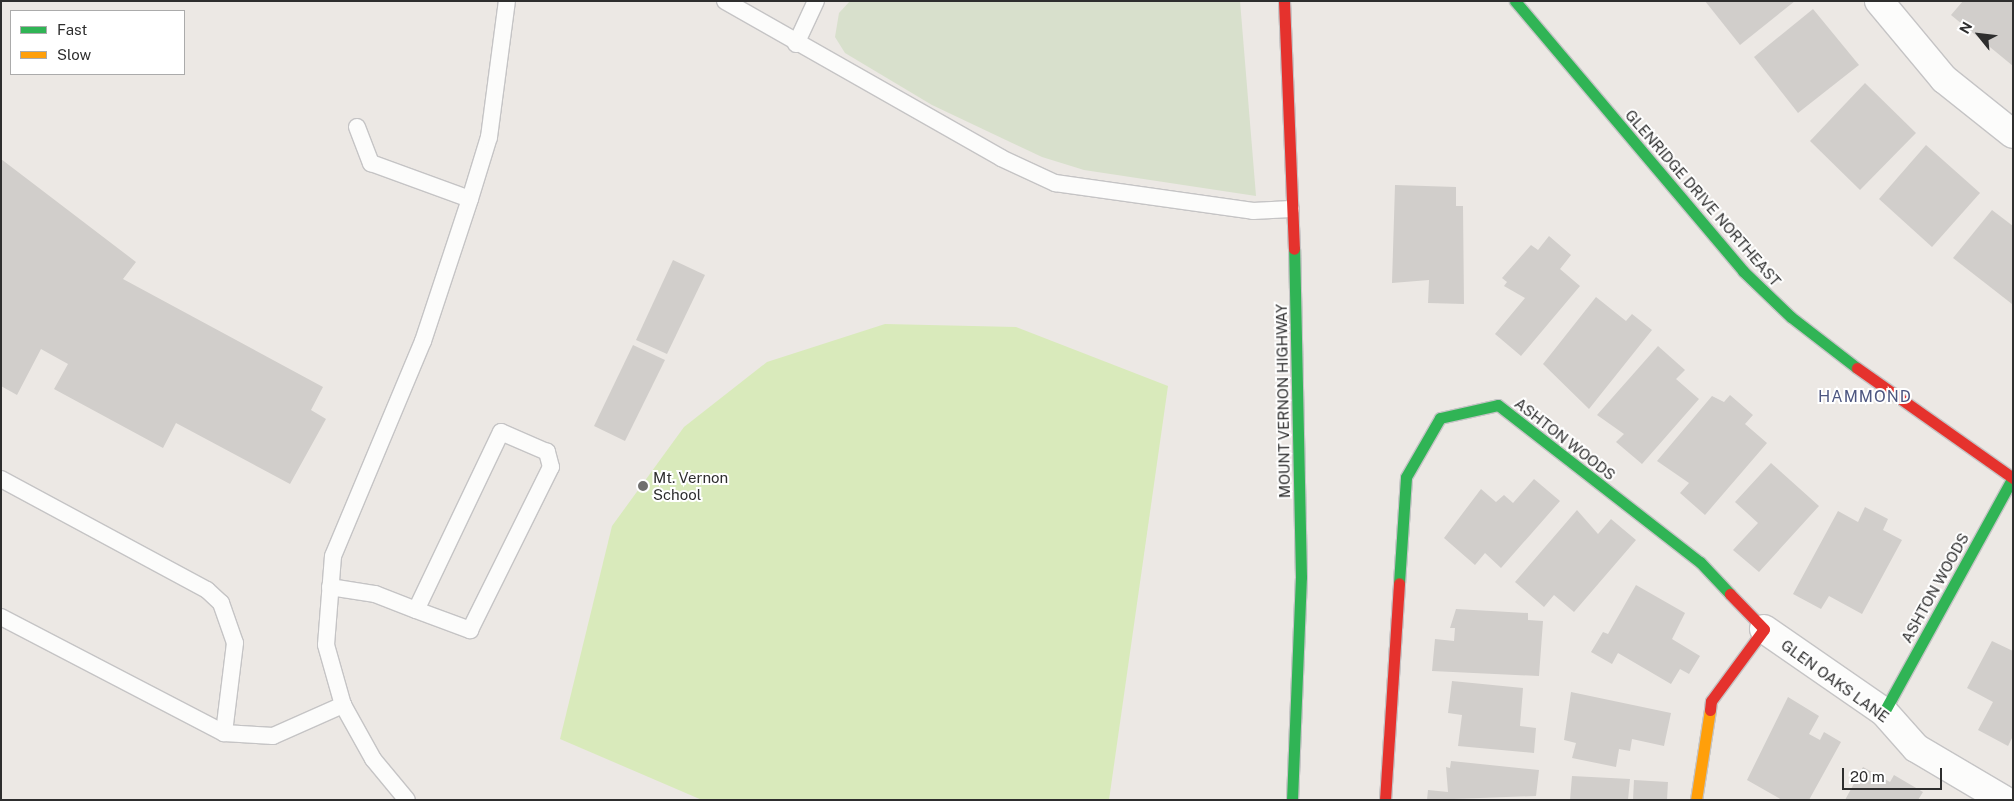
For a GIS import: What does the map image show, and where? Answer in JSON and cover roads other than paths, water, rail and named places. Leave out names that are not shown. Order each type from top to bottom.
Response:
[{"type":"street","name":"MOUNT VERNON HIGHWAY","points":[[1284,1],[1292,209],[1301,577],[1292,800]]},
{"type":"street","name":"GLENRIDGE DRIVE NORTHEAST","points":[[1515,1],[1743,271],[1791,317],[1900,402],[2013,477]]},
{"type":"street","points":[[1879,1],[1944,79],[2013,134]]},
{"type":"street","name":"ASHTON WOODS","points":[[1385,800],[1406,477],[1440,418],[1498,405],[1700,562],[1764,629]]},
{"type":"street","name":"ASHTON WOODS","points":[[1884,712],[2013,477]]},
{"type":"street","points":[[1696,800],[1711,701],[1764,629]]},
{"type":"street","name":"GLEN OAKS LANE","points":[[1764,629],[1884,712],[1916,748],[2004,800]]},
{"type":"lane","points":[[407,800],[373,759],[343,705],[326,645],[333,556],[423,341],[470,198],[489,137],[507,1]]},
{"type":"lane","points":[[726,1],[796,44],[1001,158],[1055,183],[1253,211],[1292,209]]},
{"type":"lane","points":[[796,44],[816,1]]},
{"type":"lane","points":[[358,127],[371,163],[470,198]]},
{"type":"lane","points":[[330,586],[375,594],[416,610],[470,630],[551,467],[547,452],[501,432],[416,610]]},
{"type":"lane","points":[[1,478],[206,590],[221,603],[234,642],[224,733]]},
{"type":"lane","points":[[1,617],[224,733],[273,736],[343,705]]},
{"type":"place","name":"Mt. Vernon School","points":[[643,486]]},
{"type":"district","name":"HAMMOND","points":[[1865,397]]}]
